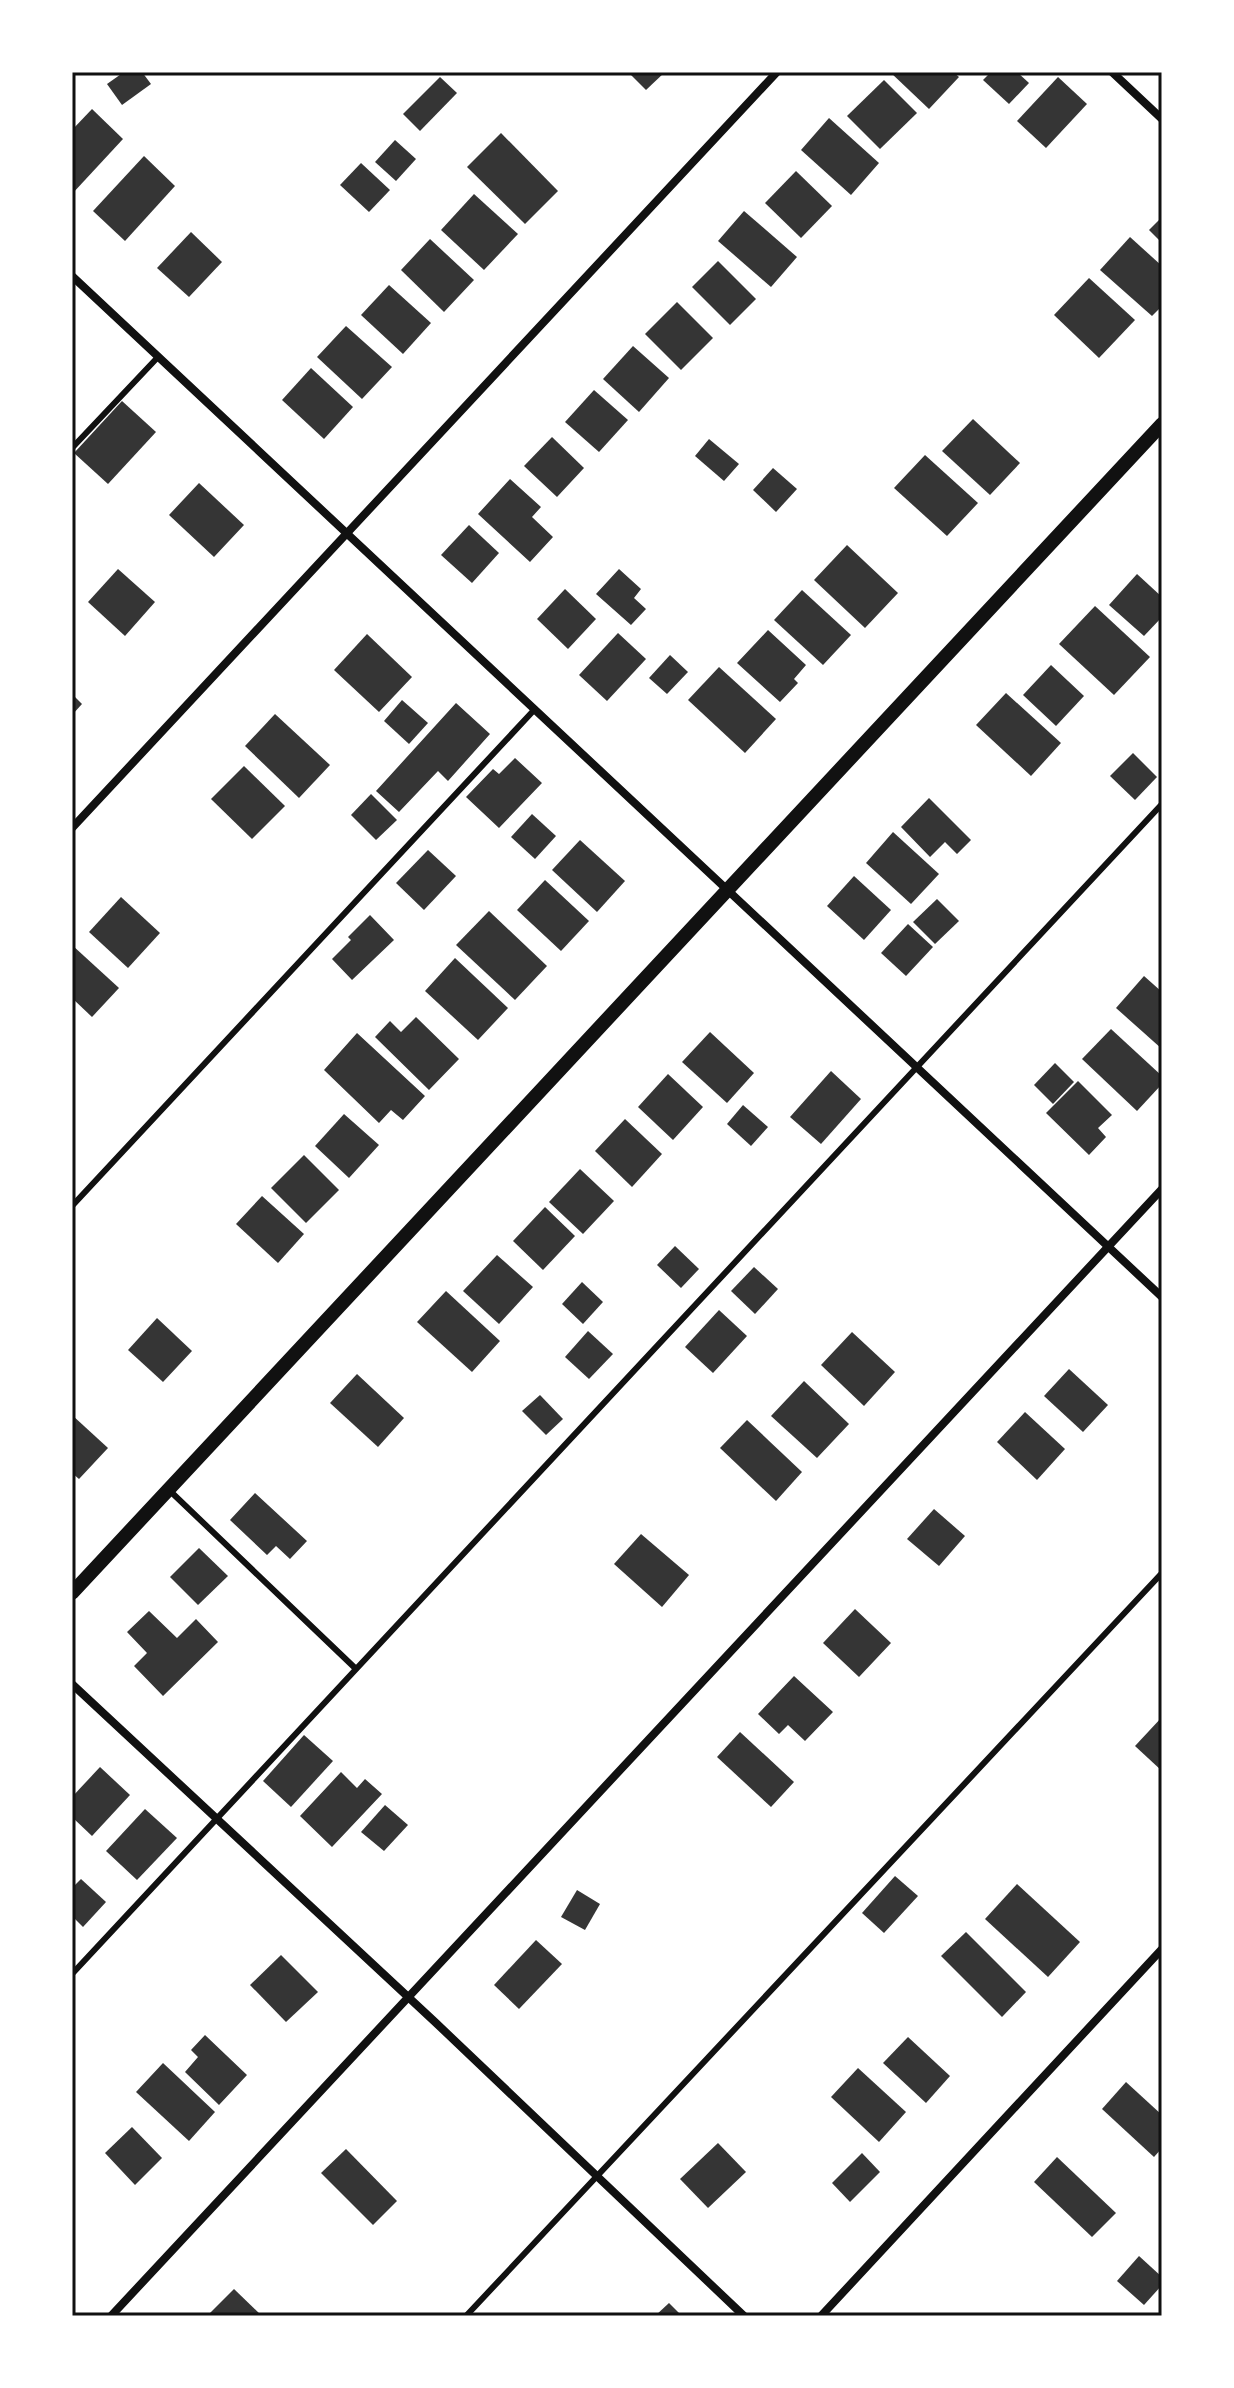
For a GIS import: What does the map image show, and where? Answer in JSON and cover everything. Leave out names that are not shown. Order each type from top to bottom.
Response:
[{"type":"street","points":[[72,828],[777,72]]},
{"type":"street","points":[[1112,72],[1162,119]]},
{"type":"street","points":[[72,276],[1162,1297]]},
{"type":"street","points":[[72,1593],[1162,424]]},
{"type":"street","points":[[111,2316],[1162,1189]]},
{"type":"street","points":[[72,1684],[408,1996],[744,2316]]},
{"type":"street","points":[[821,2316],[1162,1949]]},
{"type":"lane","points":[[72,448],[158,357]]},
{"type":"lane","points":[[72,1206],[535,709]]},
{"type":"lane","points":[[72,1974],[1162,804]]},
{"type":"lane","points":[[169,1490],[355,1668]]},
{"type":"lane","points":[[466,2316],[1162,1573]]},
{"type":"building","points":[[124,72],[142,72],[151,84],[122,105],[107,84]]},
{"type":"building","points":[[628,72],[665,72],[646,90]]},
{"type":"building","points":[[890,72],[953,72],[959,77],[929,109]]},
{"type":"building","points":[[991,72],[1017,72],[1029,83],[1009,104],[983,80]]},
{"type":"building","points":[[440,77],[457,93],[420,131],[403,114]]},
{"type":"building","points":[[1058,77],[1087,104],[1046,148],[1017,121]]},
{"type":"building","points":[[884,80],[917,113],[880,149],[847,116]]},
{"type":"building","points":[[92,109],[123,139],[72,194],[72,130]]},
{"type":"building","points":[[829,118],[879,163],[851,195],[801,150]]},
{"type":"building","points":[[501,133],[558,191],[525,224],[467,167]]},
{"type":"building","points":[[395,140],[416,159],[396,181],[375,162]]},
{"type":"building","points":[[144,156],[175,186],[125,241],[93,211]]},
{"type":"building","points":[[361,163],[390,190],[369,212],[340,185]]},
{"type":"building","points":[[796,171],[832,206],[801,238],[765,203]]},
{"type":"building","points":[[474,194],[518,234],[484,270],[441,230]]},
{"type":"building","points":[[744,211],[797,257],[771,287],[718,241]]},
{"type":"building","points":[[1162,217],[1162,243],[1149,230]]},
{"type":"building","points":[[191,232],[222,262],[189,297],[157,268]]},
{"type":"building","points":[[1130,237],[1162,266],[1162,306],[1152,316],[1100,270]]},
{"type":"building","points":[[430,239],[474,280],[444,312],[401,270]]},
{"type":"building","points":[[718,261],[756,299],[730,325],[692,287]]},
{"type":"building","points":[[1089,278],[1135,320],[1099,358],[1054,315]]},
{"type":"building","points":[[389,285],[431,323],[403,354],[361,315]]},
{"type":"building","points":[[677,302],[713,338],[681,370],[645,334]]},
{"type":"building","points":[[346,326],[392,367],[362,399],[317,357]]},
{"type":"building","points":[[633,346],[669,378],[639,412],[603,379]]},
{"type":"building","points":[[311,368],[353,407],[324,439],[282,400]]},
{"type":"building","points":[[594,390],[628,420],[599,452],[565,422]]},
{"type":"building","points":[[122,401],[156,432],[108,484],[74,453]]},
{"type":"building","points":[[973,419],[1020,463],[990,495],[942,451]]},
{"type":"building","points":[[552,437],[584,468],[557,497],[524,466]]},
{"type":"building","points":[[709,439],[739,464],[724,481],[695,456]]},
{"type":"building","points":[[925,455],[978,503],[947,536],[894,488]]},
{"type":"building","points":[[773,468],[797,489],[776,512],[753,490]]},
{"type":"building","points":[[510,479],[541,507],[532,517],[553,537],[530,562],[478,514]]},
{"type":"building","points":[[199,483],[244,525],[214,557],[169,515]]},
{"type":"building","points":[[469,525],[499,553],[472,583],[441,555]]},
{"type":"building","points":[[847,545],[898,593],[865,628],[814,580]]},
{"type":"building","points":[[118,569],[155,602],[125,636],[88,602]]},
{"type":"building","points":[[619,569],[641,589],[634,598],[646,609],[631,625],[596,594]]},
{"type":"building","points":[[1137,574],[1162,597],[1162,617],[1144,636],[1109,605]]},
{"type":"building","points":[[565,589],[596,619],[568,649],[537,619]]},
{"type":"building","points":[[802,590],[851,635],[823,665],[774,620]]},
{"type":"building","points":[[1095,606],[1150,657],[1114,695],[1059,644]]},
{"type":"building","points":[[768,630],[806,665],[794,679],[798,683],[780,702],[737,663]]},
{"type":"building","points":[[618,633],[646,659],[607,701],[579,675]]},
{"type":"building","points":[[367,634],[412,677],[379,712],[334,670]]},
{"type":"building","points":[[670,655],[688,672],[667,694],[649,678]]},
{"type":"building","points":[[1051,665],[1084,696],[1056,726],[1023,695]]},
{"type":"building","points":[[719,667],[776,719],[745,753],[688,700]]},
{"type":"building","points":[[1006,693],[1061,743],[1031,776],[976,725]]},
{"type":"building","points":[[72,694],[82,704],[72,715]]},
{"type":"building","points":[[402,700],[428,723],[409,744],[384,721]]},
{"type":"building","points":[[456,703],[490,734],[448,781],[438,771],[399,812],[376,791]]},
{"type":"building","points":[[275,714],[330,765],[299,798],[245,746]]},
{"type":"building","points":[[1133,753],[1157,777],[1135,800],[1110,776]]},
{"type":"building","points":[[515,758],[542,783],[499,828],[466,797],[493,769],[499,774]]},
{"type":"building","points":[[244,766],[285,806],[252,839],[211,799]]},
{"type":"building","points":[[371,794],[397,820],[376,840],[351,815]]},
{"type":"building","points":[[929,798],[971,840],[957,854],[945,842],[930,857],[901,827]]},
{"type":"building","points":[[532,814],[556,836],[535,859],[511,837]]},
{"type":"building","points":[[893,832],[939,874],[911,904],[866,863]]},
{"type":"building","points":[[580,840],[625,881],[597,912],[552,870]]},
{"type":"building","points":[[428,850],[456,876],[424,910],[396,883]]},
{"type":"building","points":[[854,876],[891,910],[864,940],[827,906]]},
{"type":"building","points":[[545,880],[589,921],[561,951],[517,910]]},
{"type":"building","points":[[121,897],[160,933],[128,968],[89,932]]},
{"type":"building","points":[[937,899],[959,921],[935,944],[913,922]]},
{"type":"building","points":[[489,911],[547,966],[515,1000],[456,945]]},
{"type":"building","points":[[370,915],[394,940],[352,980],[332,959]]},
{"type":"building","points":[[908,924],[933,947],[906,976],[881,953]]},
{"type":"building","points":[[72,945],[119,988],[92,1017],[72,998]]},
{"type":"building","points":[[455,958],[508,1008],[478,1040],[425,991]]},
{"type":"building","points":[[1144,976],[1162,992],[1162,1049],[1116,1008]]},
{"type":"building","points":[[416,1017],[459,1059],[429,1090],[375,1037],[390,1021],[401,1032]]},
{"type":"building","points":[[1111,1029],[1162,1076],[1162,1084],[1137,1111],[1082,1059]]},
{"type":"building","points":[[710,1032],[754,1073],[727,1103],[682,1062]]},
{"type":"building","points":[[357,1033],[425,1096],[403,1120],[391,1110],[379,1123],[324,1070]]},
{"type":"building","points":[[1055,1063],[1074,1082],[1053,1104],[1034,1085]]},
{"type":"building","points":[[831,1071],[861,1099],[821,1144],[790,1117]]},
{"type":"building","points":[[668,1074],[703,1107],[673,1140],[638,1107]]},
{"type":"building","points":[[1078,1081],[1112,1115],[1098,1128],[1106,1137],[1089,1155],[1046,1113]]},
{"type":"building","points":[[743,1105],[768,1127],[751,1146],[727,1124]]},
{"type":"building","points":[[344,1114],[379,1145],[349,1178],[315,1146]]},
{"type":"building","points":[[625,1119],[662,1154],[632,1187],[595,1151]]},
{"type":"building","points":[[304,1155],[339,1190],[306,1223],[271,1188]]},
{"type":"building","points":[[580,1169],[614,1201],[583,1234],[549,1202]]},
{"type":"building","points":[[262,1196],[304,1234],[278,1263],[236,1224]]},
{"type":"building","points":[[545,1207],[575,1236],[543,1270],[513,1241]]},
{"type":"building","points":[[675,1246],[699,1269],[681,1288],[657,1265]]},
{"type":"building","points":[[497,1255],[533,1287],[499,1324],[463,1291]]},
{"type":"building","points":[[754,1267],[778,1289],[755,1314],[731,1291]]},
{"type":"building","points":[[582,1282],[603,1302],[583,1324],[562,1304]]},
{"type":"building","points":[[446,1291],[500,1341],[472,1372],[417,1322]]},
{"type":"building","points":[[719,1310],[747,1336],[713,1373],[685,1347]]},
{"type":"building","points":[[157,1318],[192,1351],[163,1382],[128,1350]]},
{"type":"building","points":[[588,1331],[613,1354],[589,1379],[565,1357]]},
{"type":"building","points":[[852,1332],[895,1372],[864,1406],[821,1365]]},
{"type":"building","points":[[1069,1369],[1108,1405],[1083,1432],[1044,1396]]},
{"type":"building","points":[[357,1374],[404,1418],[378,1447],[330,1403]]},
{"type":"building","points":[[804,1381],[849,1424],[817,1458],[771,1416]]},
{"type":"building","points":[[540,1395],[563,1419],[546,1435],[522,1411]]},
{"type":"building","points":[[1025,1412],[1065,1449],[1037,1480],[997,1442]]},
{"type":"building","points":[[72,1415],[108,1448],[79,1479],[72,1473]]},
{"type":"building","points":[[747,1420],[802,1472],[776,1501],[720,1448]]},
{"type":"building","points":[[255,1493],[307,1541],[290,1559],[276,1546],[267,1555],[230,1520]]},
{"type":"building","points":[[934,1509],[965,1536],[939,1566],[907,1539]]},
{"type":"building","points":[[641,1534],[689,1575],[662,1607],[614,1564]]},
{"type":"building","points":[[199,1548],[228,1576],[198,1605],[170,1577]]},
{"type":"building","points":[[855,1609],[891,1643],[859,1677],[823,1643]]},
{"type":"building","points":[[149,1611],[177,1638],[196,1619],[218,1642],[163,1696],[134,1666],[147,1653],[127,1632]]},
{"type":"building","points":[[794,1676],[833,1712],[805,1741],[788,1725],[779,1734],[758,1714]]},
{"type":"building","points":[[1162,1717],[1162,1771],[1135,1746]]},
{"type":"building","points":[[740,1732],[794,1782],[771,1807],[717,1757]]},
{"type":"building","points":[[304,1735],[333,1761],[291,1807],[263,1781]]},
{"type":"building","points":[[100,1767],[130,1795],[92,1836],[72,1817],[72,1797]]},
{"type":"building","points":[[341,1772],[357,1788],[365,1779],[382,1794],[332,1847],[300,1816]]},
{"type":"building","points":[[385,1805],[408,1825],[384,1851],[361,1832]]},
{"type":"building","points":[[145,1809],[177,1838],[137,1880],[106,1851]]},
{"type":"building","points":[[895,1876],[918,1896],[884,1933],[862,1913]]},
{"type":"building","points":[[81,1879],[106,1902],[83,1927],[72,1916],[72,1888]]},
{"type":"building","points":[[1017,1884],[1080,1942],[1048,1977],[985,1919]]},
{"type":"building","points":[[577,1890],[600,1904],[585,1930],[561,1917]]},
{"type":"building","points":[[966,1932],[1026,1992],[1002,2017],[941,1956]]},
{"type":"building","points":[[536,1940],[562,1964],[519,2009],[494,1985]]},
{"type":"building","points":[[281,1955],[318,1992],[286,2022],[250,1985]]},
{"type":"building","points":[[205,2035],[247,2075],[219,2105],[185,2072],[198,2057],[191,2050]]},
{"type":"building","points":[[908,2037],[950,2076],[926,2103],[883,2063]]},
{"type":"building","points":[[163,2063],[215,2112],[189,2141],[136,2092]]},
{"type":"building","points":[[858,2068],[906,2112],[879,2142],[831,2097]]},
{"type":"building","points":[[1126,2082],[1162,2115],[1162,2148],[1154,2157],[1102,2109]]},
{"type":"building","points":[[132,2127],[162,2158],[135,2185],[105,2153]]},
{"type":"building","points":[[718,2143],[746,2172],[708,2208],[680,2179]]},
{"type":"building","points":[[346,2149],[397,2201],[373,2225],[321,2173]]},
{"type":"building","points":[[862,2153],[880,2172],[850,2202],[832,2183]]},
{"type":"building","points":[[1057,2157],[1116,2213],[1092,2237],[1034,2182]]},
{"type":"building","points":[[1139,2256],[1162,2277],[1162,2285],[1144,2305],[1117,2281]]},
{"type":"building","points":[[234,2289],[262,2316],[207,2316]]},
{"type":"building","points":[[669,2303],[682,2316],[655,2316]]}]
